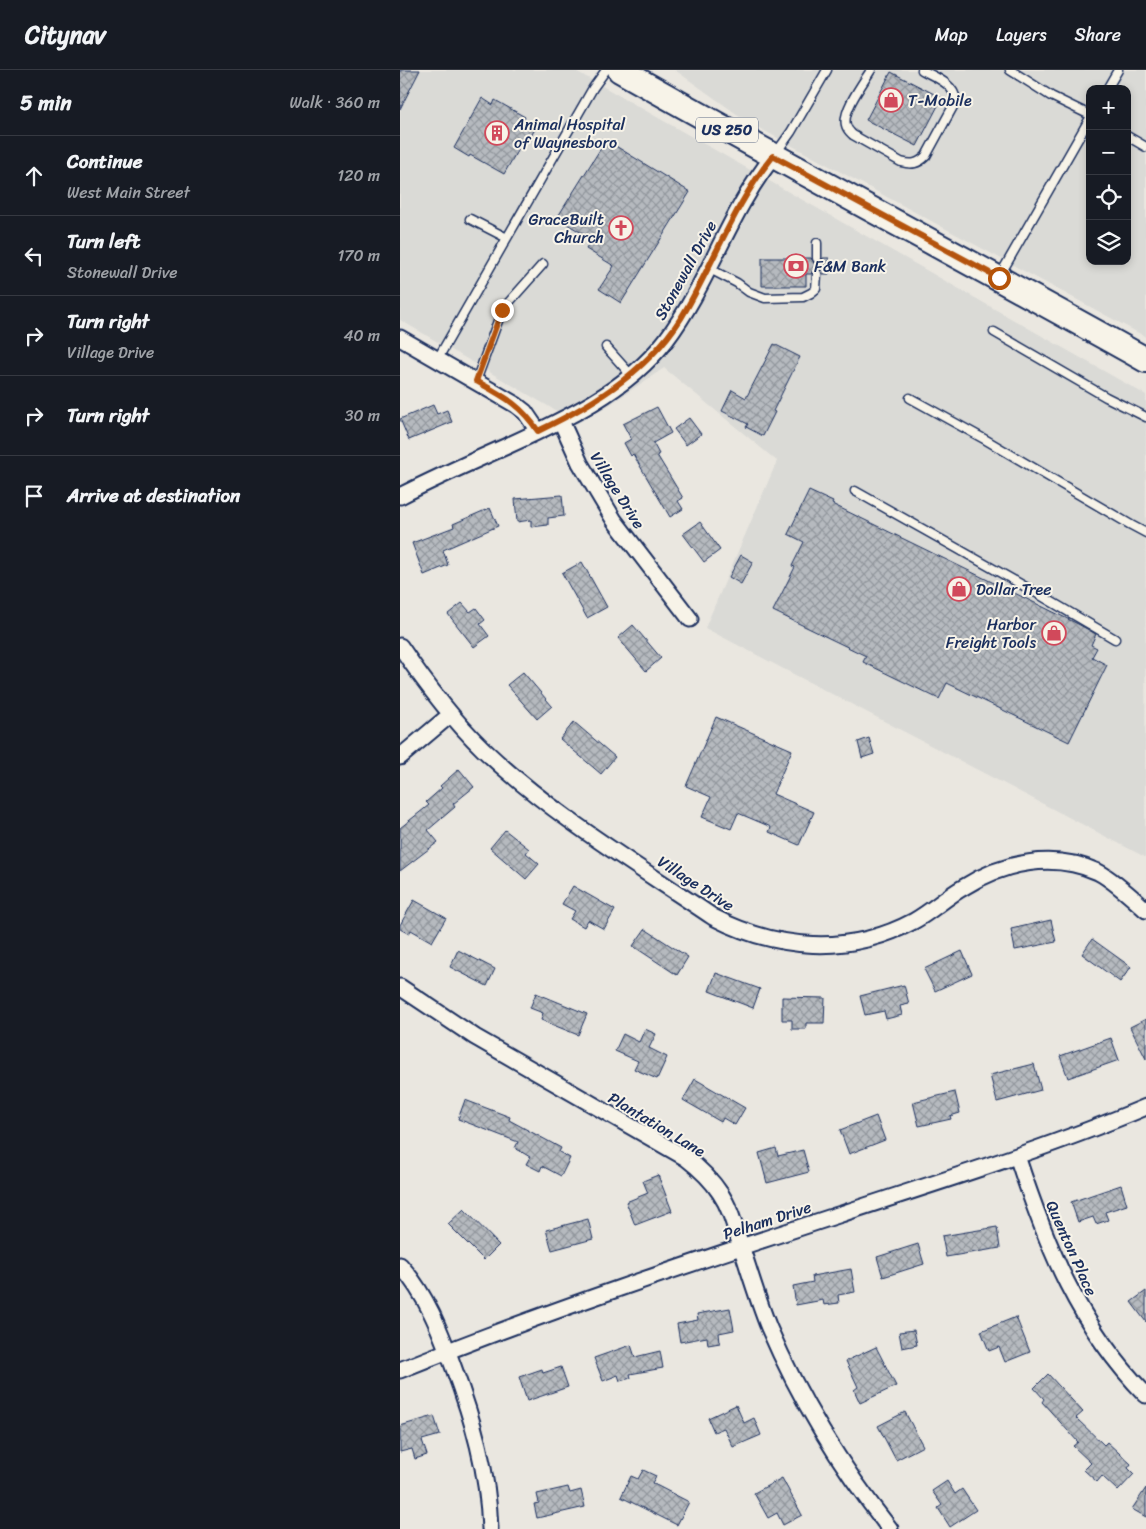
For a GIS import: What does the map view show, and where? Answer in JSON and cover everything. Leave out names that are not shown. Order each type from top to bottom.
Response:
[{"type":"main road","name":"US 250","points":[[620,70],[1146,360]]},
{"type":"street","name":"Stonewall Drive","points":[[400,496],[561,421],[595,401],[644,364],[665,340],[686,309],[743,198],[773,156]]},
{"type":"street","points":[[400,338],[516,404],[525,412],[538,431]]},
{"type":"street","name":"Village Drive","points":[[561,421],[580,463],[614,520],[690,620]]},
{"type":"street","name":"Village Drive","points":[[400,646],[450,715],[518,780],[559,813],[713,917],[732,927],[784,943],[806,945],[836,944],[866,939],[913,922],[936,908],[961,888],[983,876],[1007,866],[1043,862],[1065,863],[1100,873],[1146,910]]},
{"type":"street","points":[[400,757],[450,715]]},
{"type":"street","name":"Plantation Lane","points":[[400,987],[475,1037],[692,1163],[708,1177],[721,1194],[730,1212],[769,1328],[797,1386],[828,1443],[864,1497],[890,1529]]},
{"type":"street","name":"Pelham Drive","points":[[400,1370],[614,1289],[1016,1156],[1102,1126],[1146,1108]]},
{"type":"street","name":"Quenton Place","points":[[1016,1156],[1033,1207],[1066,1284],[1099,1337],[1146,1395]]},
{"type":"street","points":[[400,1265],[419,1289],[432,1312],[468,1408],[481,1451],[490,1511],[490,1529]]},
{"type":"lane","points":[[437,360],[593,88],[606,70]]},
{"type":"lane","points":[[773,156],[791,132],[826,70]]},
{"type":"lane","points":[[870,70],[847,113],[846,125],[853,135],[908,164],[921,162],[926,156],[956,101],[956,95],[949,86],[923,70]]},
{"type":"lane","points":[[1010,70],[1051,96],[1086,115]]},
{"type":"lane","points":[[1109,85],[1118,70]]},
{"type":"lane","points":[[999,278],[1086,124]]},
{"type":"lane","points":[[1131,138],[1146,147]]},
{"type":"lane","points":[[470,219],[507,238]]},
{"type":"lane","points":[[816,243],[817,258]]},
{"type":"lane","points":[[476,381],[502,310],[543,264]]},
{"type":"lane","points":[[708,268],[737,283],[749,292],[765,298],[803,297],[812,293],[816,289],[817,274]]},
{"type":"lane","points":[[994,332],[1106,396],[1146,416]]},
{"type":"lane","points":[[606,347],[631,375]]},
{"type":"lane","points":[[910,398],[1146,533]]},
{"type":"lane","points":[[855,492],[1115,639]]},
{"type":"shaded area","points":[[400,70],[574,70],[1146,395],[1145,857],[705,628],[777,461],[664,368],[609,405],[577,423],[400,320]]},
{"type":"shaded area","points":[[675,70],[1146,70],[1146,337],[748,122]]},
{"type":"building","points":[[400,70],[420,70],[400,109]]},
{"type":"building","points":[[891,72],[942,98],[917,146],[866,120]]},
{"type":"building","name":"Animal Hospital of Waynesboro","points":[[482,98],[493,105],[495,100],[525,117],[523,122],[535,129],[529,140],[525,137],[504,174],[454,148]]},
{"type":"building","name":"GraceBuilt Church","points":[[606,140],[690,192],[621,303],[599,289],[614,266],[586,249],[592,239],[557,218]]},
{"type":"building","name":"F&M Bank","points":[[762,258],[811,258],[817,264],[823,258],[829,258],[829,274],[823,274],[820,269],[814,269],[811,274],[806,274],[806,286],[762,286]]},
{"type":"building","points":[[774,344],[800,357],[773,411],[775,412],[763,436],[746,427],[748,424],[722,411],[732,390],[746,398]]},
{"type":"building","points":[[433,405],[437,414],[447,410],[452,422],[409,440],[400,419]]},
{"type":"building","points":[[657,407],[671,433],[653,443],[659,454],[657,455],[683,498],[678,501],[683,509],[670,517],[633,454],[631,456],[624,443],[631,439],[623,424]]},
{"type":"building","points":[[689,418],[701,434],[686,445],[674,429]]},
{"type":"building","points":[[809,491],[1096,634],[1091,645],[1097,648],[1092,657],[1107,665],[1069,742],[947,683],[939,699],[863,662],[866,656],[773,611],[795,567],[792,566],[804,542],[788,534]]},
{"type":"building","points":[[562,495],[564,516],[548,518],[548,525],[531,527],[531,520],[517,522],[515,499]]},
{"type":"building","points":[[490,508],[498,526],[443,550],[448,565],[424,575],[412,543],[454,527],[453,524]]},
{"type":"building","points":[[700,522],[720,550],[704,562],[683,534]]},
{"type":"building","points":[[741,555],[753,562],[741,584],[729,577]]},
{"type":"building","points":[[582,562],[607,607],[587,618],[562,573]]},
{"type":"building","points":[[462,603],[470,612],[476,608],[485,620],[480,624],[489,636],[474,647],[448,614]]},
{"type":"building","points":[[633,625],[661,658],[646,671],[618,638]]},
{"type":"building","points":[[523,672],[552,706],[537,719],[507,685]]},
{"type":"building","points":[[716,717],[792,750],[773,794],[814,812],[799,845],[769,832],[771,827],[738,813],[731,829],[702,817],[711,797],[686,786]]},
{"type":"building","points":[[574,722],[615,757],[601,774],[560,739]]},
{"type":"building","points":[[869,738],[874,754],[862,758],[858,742]]},
{"type":"building","points":[[459,769],[474,787],[453,804],[455,807],[428,830],[438,842],[400,871],[400,828],[429,805],[426,802]]},
{"type":"building","points":[[505,830],[529,849],[526,853],[539,864],[526,879],[490,848]]},
{"type":"building","points":[[573,886],[615,910],[604,929],[588,920],[584,927],[570,919],[575,911],[562,904]]},
{"type":"building","points":[[414,900],[446,918],[432,942],[411,930],[409,934],[400,929],[400,925]]},
{"type":"building","points":[[1051,920],[1056,942],[1015,950],[1011,929]]},
{"type":"building","points":[[645,929],[688,957],[677,975],[633,946]]},
{"type":"building","points":[[1092,939],[1131,967],[1120,982],[1082,954]]},
{"type":"building","points":[[458,950],[495,969],[487,986],[450,967]]},
{"type":"building","points":[[962,951],[972,974],[935,991],[924,969]]},
{"type":"building","points":[[716,973],[760,989],[753,1008],[709,991]]},
{"type":"building","points":[[904,985],[909,1004],[900,1006],[902,1015],[886,1019],[884,1011],[865,1015],[860,996]]},
{"type":"building","points":[[536,993],[587,1014],[578,1035],[541,1020],[543,1013],[530,1008]]},
{"type":"building","points":[[782,997],[825,998],[824,1023],[806,1023],[806,1029],[792,1029],[792,1020],[782,1020]]},
{"type":"building","points":[[1146,1019],[1146,1059],[1130,1027]]},
{"type":"building","points":[[645,1029],[656,1034],[649,1048],[667,1057],[657,1079],[634,1069],[638,1061],[615,1051],[623,1034],[639,1042]]},
{"type":"building","points":[[1111,1038],[1119,1060],[1068,1078],[1060,1056]]},
{"type":"building","points":[[1034,1064],[1041,1090],[997,1102],[990,1075]]},
{"type":"building","points":[[695,1079],[745,1108],[735,1125],[723,1118],[721,1122],[683,1100]]},
{"type":"building","points":[[955,1092],[960,1113],[950,1116],[951,1119],[919,1126],[913,1102]]},
{"type":"building","points":[[465,1100],[510,1117],[509,1120],[561,1148],[559,1152],[570,1158],[561,1176],[542,1166],[540,1171],[526,1164],[530,1157],[515,1148],[518,1142],[458,1119]]},
{"type":"building","points":[[876,1116],[885,1140],[849,1154],[840,1130]]},
{"type":"building","points":[[776,1148],[778,1156],[803,1150],[809,1172],[767,1183],[759,1153]]},
{"type":"building","points":[[658,1175],[672,1211],[635,1225],[626,1202],[648,1193],[643,1181]]},
{"type":"building","points":[[1121,1185],[1127,1205],[1105,1212],[1108,1220],[1096,1224],[1093,1217],[1078,1222],[1071,1202]]},
{"type":"building","points":[[464,1209],[499,1245],[484,1260],[448,1224]]},
{"type":"building","points":[[588,1219],[593,1239],[552,1250],[546,1230]]},
{"type":"building","points":[[997,1227],[1000,1248],[946,1257],[942,1236]]},
{"type":"building","points":[[918,1244],[924,1264],[883,1277],[877,1257]]},
{"type":"building","points":[[851,1269],[855,1292],[838,1295],[839,1303],[824,1305],[823,1300],[796,1305],[793,1286],[813,1282],[812,1276]]},
{"type":"building","points":[[1146,1291],[1146,1322],[1131,1302]]},
{"type":"building","points":[[730,1308],[734,1330],[719,1333],[720,1343],[708,1345],[707,1337],[680,1342],[677,1324],[698,1320],[697,1314]]},
{"type":"building","points":[[1016,1317],[1030,1352],[1005,1362],[999,1347],[989,1351],[981,1331]]},
{"type":"building","points":[[914,1330],[917,1345],[902,1348],[899,1332]]},
{"type":"building","points":[[631,1345],[635,1357],[660,1351],[663,1368],[630,1374],[631,1378],[620,1381],[618,1375],[603,1381],[594,1358]]},
{"type":"building","points":[[876,1347],[896,1386],[860,1403],[854,1390],[858,1387],[846,1361]]},
{"type":"building","points":[[561,1367],[568,1387],[527,1401],[519,1377],[542,1369],[543,1373]]},
{"type":"building","points":[[1048,1374],[1083,1412],[1076,1418],[1104,1445],[1107,1442],[1131,1464],[1128,1468],[1134,1474],[1118,1491],[1102,1476],[1097,1482],[1084,1470],[1091,1463],[1073,1446],[1078,1442],[1042,1402],[1044,1399],[1034,1388]]},
{"type":"building","points":[[736,1405],[744,1423],[754,1418],[761,1435],[733,1447],[724,1428],[714,1432],[708,1418]]},
{"type":"building","points":[[905,1412],[923,1446],[896,1460],[878,1426]]},
{"type":"building","points":[[434,1416],[440,1435],[422,1440],[427,1455],[415,1459],[412,1449],[400,1452],[400,1426]]},
{"type":"building","points":[[643,1470],[656,1476],[652,1483],[689,1502],[677,1525],[621,1497],[631,1476],[638,1479]]},
{"type":"building","points":[[782,1478],[802,1515],[783,1525],[777,1513],[768,1518],[754,1493]]},
{"type":"building","points":[[947,1481],[955,1494],[962,1489],[976,1510],[950,1527],[938,1508],[942,1505],[932,1491]]},
{"type":"building","points":[[568,1487],[570,1493],[581,1490],[585,1507],[537,1518],[534,1504],[539,1503],[537,1494]]},
{"type":"building","points":[[1146,1488],[1146,1517],[1132,1509]]},
{"type":"place","name":"T-Mobile","points":[[891,100]]},
{"type":"place","name":"Animal Hospital of Waynesboro","points":[[497,133]]},
{"type":"place","name":"GraceBuilt Church","points":[[621,228]]},
{"type":"place","name":"F&M Bank","points":[[796,266]]},
{"type":"place","name":"Dollar Tree","points":[[959,589]]},
{"type":"place","name":"Harbor Freight Tools","points":[[1054,633]]},
{"type":"route","points":[[502,310],[476,381],[516,404],[525,412],[538,431],[561,421],[595,401],[644,364],[665,340],[686,309],[743,198],[773,156],[999,278]]}]
